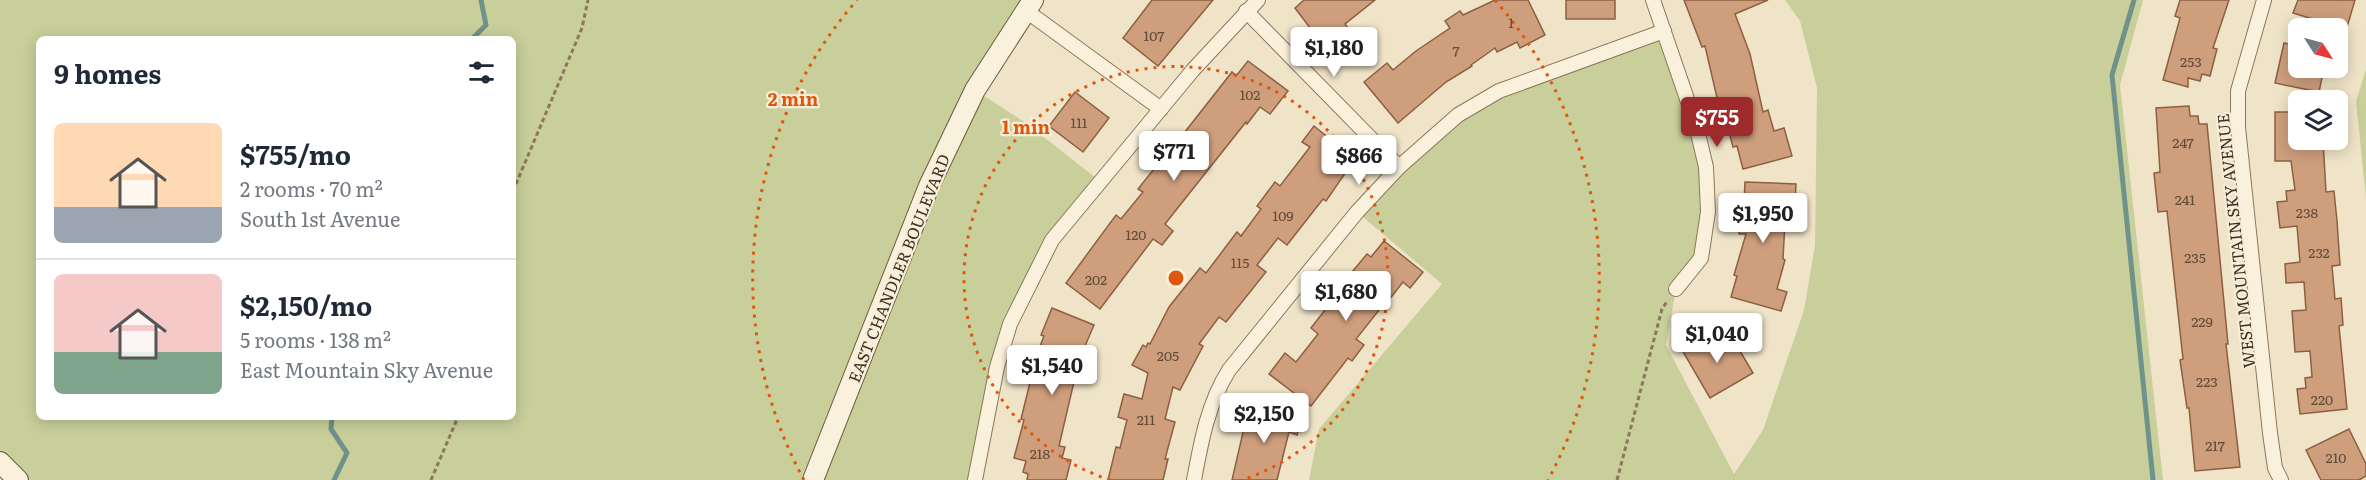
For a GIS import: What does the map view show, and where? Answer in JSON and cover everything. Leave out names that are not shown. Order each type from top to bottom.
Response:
[{"type":"main road","name":"EAST CHANDLER BOULEVARD","points":[[813,480],[928,186],[975,90],[1029,5]]},
{"type":"main road","points":[[0,462],[18,480]]},
{"type":"street","points":[[975,480],[997,367],[1010,324],[1052,240],[1161,109],[1258,0]]},
{"type":"street","points":[[1653,0],[1696,125],[1706,167],[1708,212],[1701,258],[1676,289]]},
{"type":"street","name":"WEST MOUNTAIN SKY AVENUE","points":[[2264,0],[2238,91],[2238,127],[2270,433],[2275,468],[2282,480]]},
{"type":"street","points":[[1029,5],[1161,109]]},
{"type":"street","points":[[1246,11],[1399,167]]},
{"type":"street","points":[[1194,480],[1217,388],[1229,370],[1357,212],[1399,167],[1458,115],[1499,91],[1664,31]]},
{"type":"path","points":[[516,184],[582,28],[588,0]]},
{"type":"path","points":[[1617,480],[1662,309],[1676,289]]},
{"type":"path","points":[[431,480],[457,420]]},
{"type":"green space","points":[[0,0],[1033,0],[975,90],[1026,123],[1101,182],[1052,240],[1010,324],[975,480],[18,480],[0,462]]},
{"type":"green space","points":[[1785,0],[2143,0],[2120,85],[2163,480],[1309,480],[1319,429],[1442,284],[1357,212],[1399,167],[1499,91],[1664,31],[1706,167],[1701,258],[1676,289],[1666,345],[1734,474],[1763,430],[1804,310],[1815,245],[1817,88],[1800,21]]},
{"type":"green space","points":[[2366,69],[2366,199],[2356,101]]},
{"type":"building","points":[[1152,0],[1213,0],[1158,66],[1123,38]]},
{"type":"building","points":[[1304,0],[1375,0],[1345,24],[1351,32],[1327,50],[1295,8]]},
{"type":"building","points":[[1495,0],[1528,0],[1545,35],[1520,48],[1517,42],[1497,52],[1495,48],[1446,82],[1398,123],[1364,82],[1387,63],[1393,70],[1450,28],[1445,21],[1460,11],[1463,15]]},
{"type":"building","points":[[1566,0],[1615,0],[1615,19],[1566,19]]},
{"type":"building","points":[[1684,0],[1768,0],[1735,14],[1750,54],[1763,112],[1768,110],[1774,131],[1784,128],[1792,156],[1743,169],[1737,146],[1733,147],[1721,101],[1718,102],[1705,46],[1702,47]]},
{"type":"building","points":[[2180,0],[2229,0],[2213,48],[2217,49],[2210,76],[2202,74],[2200,81],[2188,78],[2188,87],[2163,80],[2180,18],[2175,16]]},
{"type":"building","points":[[2298,0],[2355,0],[2348,24],[2348,18],[2309,18],[2293,13]]},
{"type":"building","points":[[2284,43],[2288,44],[2288,78],[2322,78],[2319,90],[2275,83]]},
{"type":"building","points":[[1248,61],[1288,91],[1270,114],[1260,107],[1247,124],[1246,122],[1165,224],[1173,231],[1162,245],[1153,239],[1100,309],[1066,283],[1116,215],[1121,219],[1143,192],[1138,189],[1232,72],[1236,76]]},
{"type":"building","points":[[1075,92],[1109,118],[1083,152],[1049,126]]},
{"type":"building","points":[[2189,106],[2190,116],[2198,116],[2199,124],[2207,124],[2228,344],[2226,344],[2240,467],[2195,471],[2189,408],[2187,408],[2180,360],[2183,359],[2167,211],[2158,212],[2154,173],[2160,172],[2156,108]]},
{"type":"building","points":[[2275,112],[2288,112],[2288,150],[2324,150],[2326,192],[2334,191],[2340,265],[2332,266],[2335,299],[2341,298],[2343,325],[2339,326],[2347,409],[2300,414],[2297,389],[2306,388],[2305,378],[2312,377],[2310,351],[2295,352],[2292,311],[2306,310],[2304,282],[2286,283],[2285,264],[2300,262],[2297,226],[2280,228],[2277,202],[2287,201],[2286,191],[2295,190],[2291,161],[2275,161]]},
{"type":"building","points":[[1314,126],[1355,159],[1326,201],[1323,199],[1287,245],[1278,238],[1257,265],[1266,272],[1226,322],[1219,317],[1199,344],[1203,346],[1180,390],[1173,387],[1165,419],[1175,422],[1165,459],[1168,459],[1163,480],[1108,480],[1116,447],[1120,448],[1127,420],[1118,417],[1124,394],[1142,399],[1148,373],[1132,365],[1143,345],[1146,347],[1148,343],[1150,344],[1169,307],[1200,268],[1206,273],[1237,232],[1241,236],[1261,209],[1257,206],[1275,182],[1280,186],[1310,147],[1302,142]]},
{"type":"building","points":[[1745,182],[1796,184],[1795,204],[1786,203],[1783,259],[1785,260],[1777,289],[1787,292],[1781,311],[1731,297],[1737,276],[1734,275],[1746,234],[1739,234]]},
{"type":"building","points":[[1384,241],[1423,272],[1410,288],[1403,282],[1383,305],[1356,339],[1364,345],[1352,361],[1348,358],[1311,406],[1269,374],[1285,353],[1296,362],[1318,334],[1311,328],[1325,310],[1322,308],[1367,254],[1371,257]]},
{"type":"building","points":[[1052,308],[1094,325],[1082,353],[1092,357],[1084,376],[1076,373],[1059,446],[1065,447],[1062,458],[1071,460],[1066,480],[1027,480],[1028,474],[1023,472],[1026,461],[1014,458],[1024,420],[1021,419],[1037,354],[1044,336],[1041,335]]},
{"type":"building","points":[[1730,334],[1753,373],[1710,398],[1682,350],[1707,335],[1712,344]]},
{"type":"building","points":[[1253,405],[1302,417],[1297,435],[1289,432],[1277,480],[1232,480],[1244,428],[1246,429]]},
{"type":"building","points":[[2349,429],[2366,464],[2366,476],[2359,480],[2321,480],[2306,450]]},
{"type":"waterway","points":[[475,36],[486,25],[481,0]]},
{"type":"waterway","points":[[2134,0],[2112,75],[2153,480]]},
{"type":"waterway","points":[[332,420],[331,429],[347,453],[334,480]]}]
